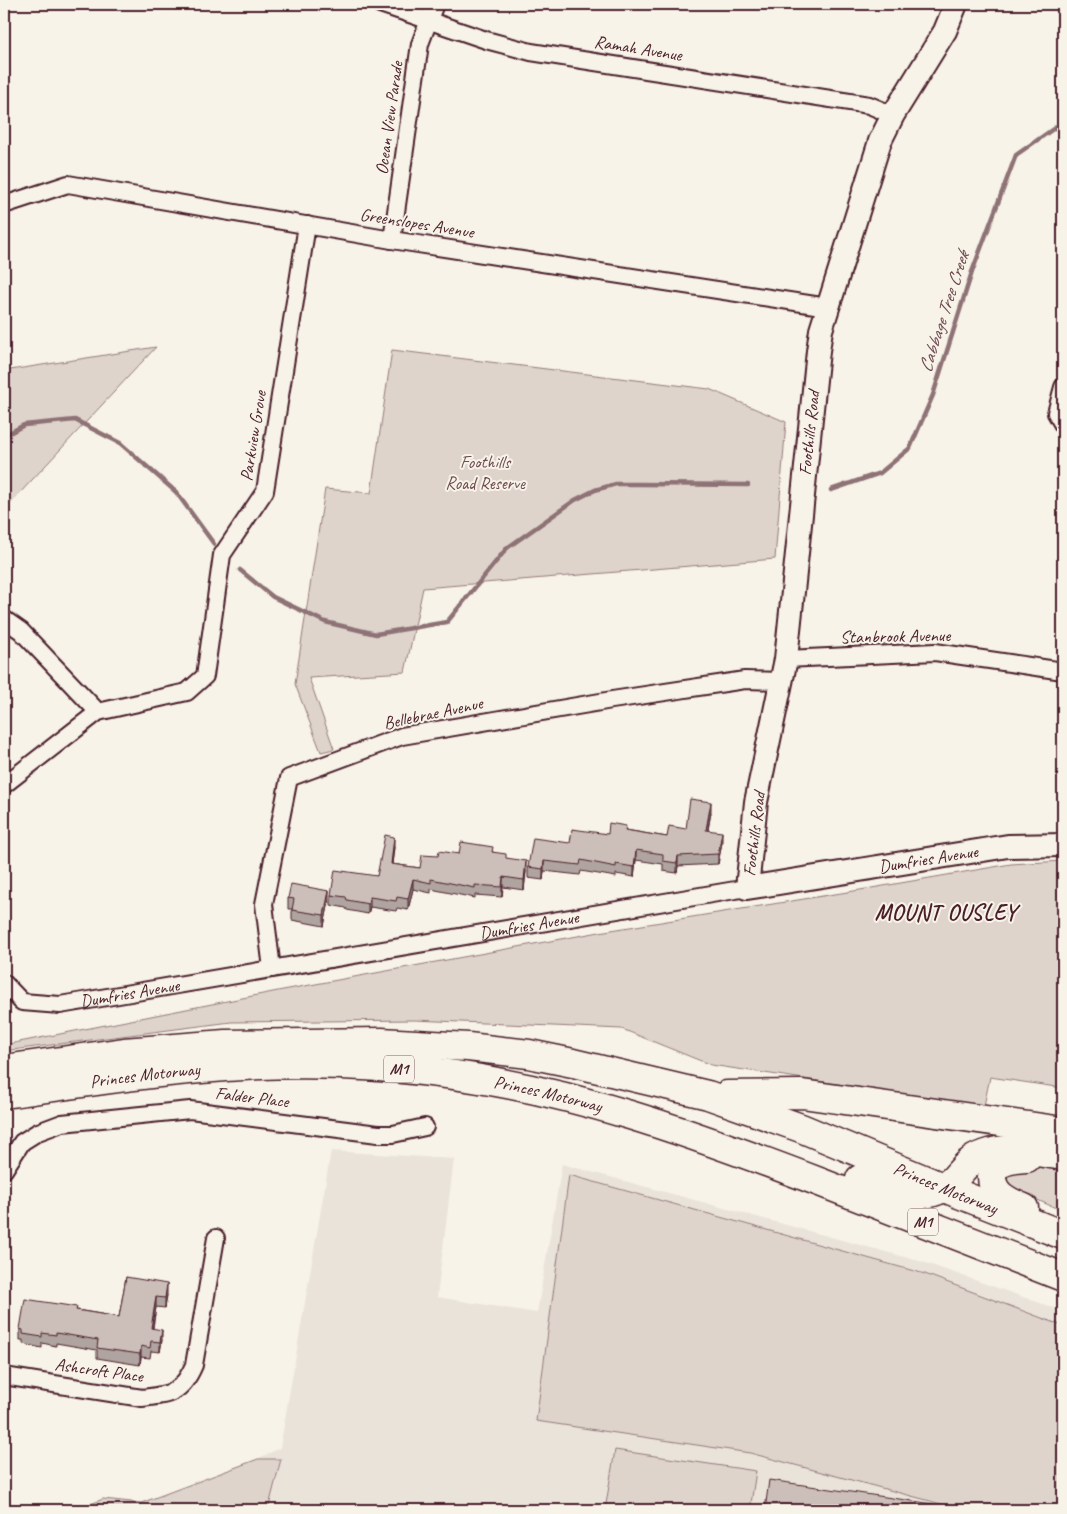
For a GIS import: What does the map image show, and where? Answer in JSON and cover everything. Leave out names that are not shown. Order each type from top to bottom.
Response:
[{"type":"highway","name":"Princes Motorway","points":[[4,1069],[124,1052],[225,1044],[381,1042],[468,1047],[529,1054],[708,1095],[801,1128],[1063,1235]]},
{"type":"highway","name":"Princes Motorway","points":[[4,1094],[190,1070],[285,1064],[358,1066],[430,1072],[508,1083],[571,1098],[678,1129],[1063,1277]]},
{"type":"highway","points":[[430,1072],[520,1078],[555,1084],[620,1100],[695,1122],[894,1191],[908,1194],[934,1193],[944,1188],[970,1161],[995,1151],[1016,1150],[1063,1156]]},
{"type":"highway","points":[[708,1095],[802,1094],[1063,1131]]},
{"type":"highway","points":[[1063,1162],[1028,1158],[1007,1160],[1000,1163],[992,1178],[995,1189],[1005,1199],[1063,1226]]},
{"type":"street","name":"Ramah Avenue","points":[[380,4],[486,40],[531,52],[869,105],[893,115]]},
{"type":"street","name":"Ocean View Parade","points":[[392,240],[420,44],[435,4]]},
{"type":"street","name":"Foothills Road","points":[[747,888],[756,802],[784,670],[821,330],[880,141],[893,115],[945,31],[956,4]]},
{"type":"street","name":"Greenslopes Avenue","points":[[4,205],[68,184],[392,240],[828,307]]},
{"type":"street","name":"Parkview Grove","points":[[98,712],[187,692],[205,676],[222,555],[265,491],[307,225]]},
{"type":"street","points":[[1063,387],[1056,413],[1063,425]]},
{"type":"street","points":[[4,619],[21,631],[98,712],[4,785]]},
{"type":"street","name":"Stanbrook Avenue","points":[[784,670],[935,652],[1063,671]]},
{"type":"street","name":"Bellebrae Avenue","points":[[272,969],[264,904],[289,778],[402,736],[612,700],[745,680],[784,670]]},
{"type":"street","name":"Dumfries Avenue","points":[[4,983],[22,1002],[60,1005],[747,888],[1008,846],[1063,845]]},
{"type":"street","name":"Falder Place","points":[[4,1170],[22,1142],[38,1132],[62,1123],[190,1110],[378,1134],[393,1134],[425,1127]]},
{"type":"street","name":"Ashcroft Place","points":[[4,1376],[142,1398],[162,1396],[177,1390],[188,1379],[194,1365],[216,1238]]},
{"type":"shaded area","points":[[331,1151],[454,1159],[437,1297],[537,1313],[562,1164],[923,1262],[1063,1311],[1063,1510],[76,1510],[103,1499],[141,1503],[257,1459],[280,1448]]},
{"type":"green space","points":[[156,347],[4,510],[4,371]]},
{"type":"green space","name":"Foothills Road Reserve","points":[[392,350],[709,389],[786,422],[775,559],[423,588],[405,672],[309,678],[334,749],[321,752],[295,684],[325,489],[371,493]]},
{"type":"green space","points":[[1063,861],[1063,1088],[990,1077],[984,1106],[711,1065],[622,1029],[414,1020],[231,1022],[4,1051],[4,1045],[283,990],[605,931],[1011,864]]},
{"type":"green space","points":[[1037,1164],[1063,1168],[1063,1211],[1014,1190],[1002,1177]]},
{"type":"green space","points":[[569,1175],[925,1274],[1063,1326],[1063,1510],[964,1510],[750,1453],[536,1421]]},
{"type":"green space","points":[[615,1450],[756,1471],[750,1510],[605,1510]]},
{"type":"green space","points":[[258,1459],[281,1459],[268,1510],[76,1510],[103,1499],[141,1503]]},
{"type":"building","points":[[690,799],[711,802],[706,830],[722,832],[718,854],[678,856],[677,863],[663,861],[663,854],[636,850],[634,867],[616,864],[616,867],[581,860],[580,865],[544,861],[543,869],[528,867],[533,838],[570,843],[572,829],[608,834],[609,823],[626,826],[625,830],[667,837],[669,826],[686,829]]},
{"type":"building","points":[[385,835],[394,837],[391,864],[420,868],[422,855],[438,856],[439,851],[459,854],[461,842],[493,847],[492,852],[506,854],[506,858],[526,861],[524,880],[503,877],[502,887],[475,885],[475,888],[431,879],[431,883],[413,879],[408,899],[397,897],[396,901],[370,897],[368,904],[347,900],[346,897],[331,895],[335,870],[377,876]]},
{"type":"building","points":[[291,884],[329,891],[324,915],[292,910],[294,899],[288,898]]},
{"type":"building","points":[[126,1277],[167,1284],[165,1298],[156,1297],[151,1328],[162,1330],[160,1342],[151,1341],[150,1348],[141,1346],[140,1354],[97,1348],[98,1340],[56,1333],[56,1335],[42,1333],[42,1337],[23,1334],[23,1330],[20,1329],[25,1299],[77,1307],[76,1310],[119,1317]]},
{"type":"building","points":[[769,1480],[947,1506],[946,1510],[765,1510]]},
{"type":"waterway","name":"Cabbage Tree Creek","points":[[831,490],[880,473],[910,448],[933,395],[972,272],[1016,155],[1063,122]]},
{"type":"waterway","name":"Cabbage Tree Creek","points":[[4,436],[24,425],[75,420],[120,443],[176,492],[214,544]]},
{"type":"waterway","name":"Cabbage Tree Creek","points":[[240,570],[273,597],[325,622],[376,634],[447,622],[507,548],[575,500],[595,490],[616,484],[748,485]]},
{"type":"district","name":"MOUNT OUSLEY","points":[[946,913]]}]
